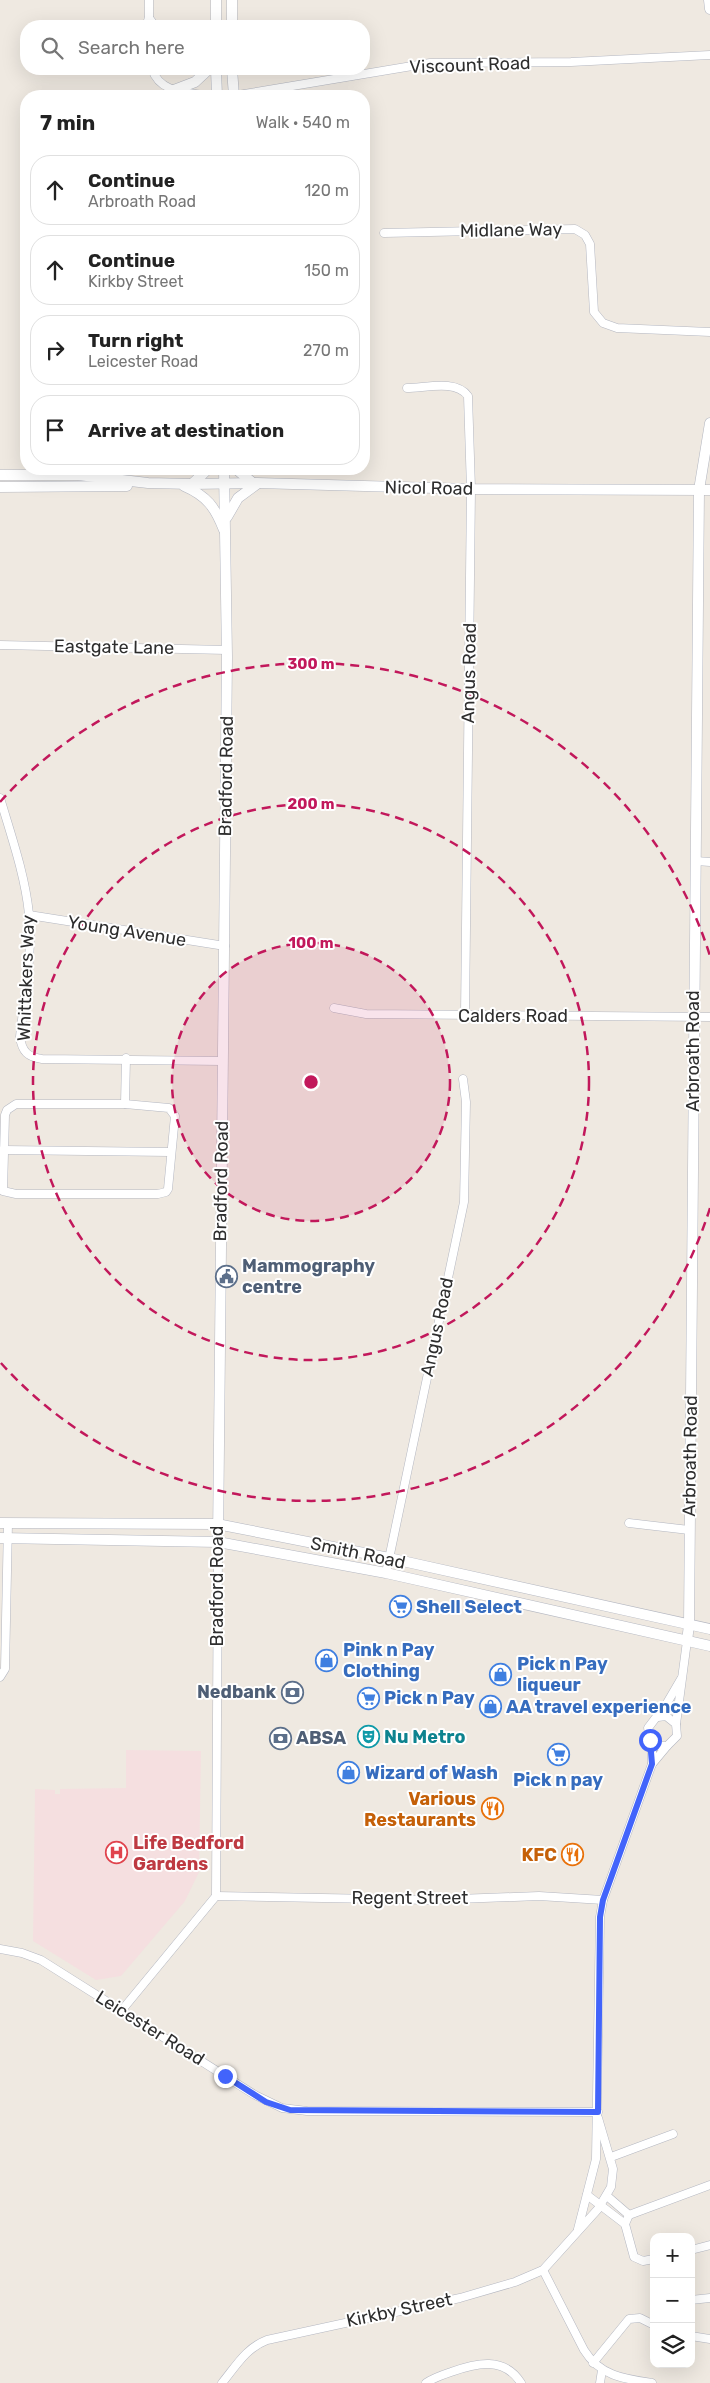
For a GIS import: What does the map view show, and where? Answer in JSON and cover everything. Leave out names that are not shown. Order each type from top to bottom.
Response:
[{"type":"street","points":[[149,0],[149,18]]},
{"type":"street","points":[[216,0],[216,20]]},
{"type":"street","points":[[232,0],[232,20]]},
{"type":"street","points":[[709,0],[710,10]]},
{"type":"street","name":"Viscount Road","points":[[370,73],[430,63],[571,62],[710,55]]},
{"type":"street","points":[[155,75],[158,81],[167,88],[174,90],[195,82],[203,75]]},
{"type":"street","points":[[216,75],[218,90]]},
{"type":"street","points":[[232,75],[233,90]]},
{"type":"street","name":"Viscount Road","points":[[269,90],[358,75]]},
{"type":"street","name":"Midlane Way","points":[[384,233],[575,229],[585,235],[590,244],[594,312],[603,323],[617,328],[710,332]]},
{"type":"street","name":"Angus Road","points":[[407,388],[452,386],[468,396],[471,489],[465,1015]]},
{"type":"street","name":"Arbroath Road","points":[[676,1724],[680,1679],[689,1625],[693,1016],[705,490],[710,423]]},
{"type":"street","name":"Nicol Road","points":[[0,475],[78,475],[148,483],[180,484],[255,483],[471,489],[705,490]]},
{"type":"street","points":[[192,484],[202,475]]},
{"type":"street","name":"Bradford Road","points":[[216,1896],[217,1524],[227,650],[224,475]]},
{"type":"street","points":[[226,520],[238,498],[255,483],[244,475]]},
{"type":"street","name":"Nicol Road","points":[[0,487],[95,486],[148,483]]},
{"type":"street","points":[[180,484],[202,494],[210,502],[226,533]]},
{"type":"street","name":"Eastgate Lane","points":[[0,645],[227,650]]},
{"type":"street","name":"Whittakers Way","points":[[0,798],[26,895],[29,915],[29,943],[20,1037],[24,1051],[32,1057],[42,1059],[126,1058],[222,1062]]},
{"type":"street","points":[[696,861],[710,862]]},
{"type":"street","name":"Young Avenue","points":[[29,915],[224,946]]},
{"type":"street","name":"Calders Road","points":[[334,1008],[366,1014],[710,1017]]},
{"type":"street","points":[[125,1104],[126,1058]]},
{"type":"street","name":"Angus Road","points":[[386,1573],[464,1202],[466,1102],[462,1079]]},
{"type":"street","points":[[16,1104],[125,1104],[165,1106],[173,1111],[174,1123],[168,1189],[162,1194],[16,1194],[3,1191],[4,1109],[16,1104]]},
{"type":"street","points":[[3,1150],[170,1152]]},
{"type":"street","points":[[0,1677],[5,1670],[4,1523]]},
{"type":"street","name":"Smith Road","points":[[4,1523],[217,1524],[389,1558],[710,1629]]},
{"type":"street","points":[[629,1523],[689,1530]]},
{"type":"street","name":"Smith Road","points":[[4,1538],[218,1542],[386,1573],[710,1646]]},
{"type":"street","name":"Arbroath Road","points":[[658,1717],[680,1679]]},
{"type":"street","points":[[603,1900],[652,1764],[652,1741],[648,1728],[653,1720],[666,1716],[676,1724],[677,1736],[652,1764]]},
{"type":"street","points":[[652,1741],[659,1746],[667,1746]]},
{"type":"street","points":[[122,2010],[216,1896]]},
{"type":"street","name":"Regent Street","points":[[216,1896],[432,1900],[539,1896],[603,1900]]},
{"type":"street","name":"Kirkby Street","points":[[576,2234],[588,2195],[596,2159],[600,1917],[603,1900]]},
{"type":"street","name":"Leicester Road","points":[[0,1949],[36,1958],[122,2010],[255,2095],[276,2106],[290,2110],[598,2115]]},
{"type":"street","name":"Kirkby Street","points":[[222,2383],[248,2350],[255,2344],[266,2340],[460,2298],[515,2282],[543,2270],[607,2196],[613,2176],[610,2156],[598,2115]]},
{"type":"street","points":[[596,2159],[673,2134]]},
{"type":"street","points":[[625,2224],[629,2215],[710,2185]]},
{"type":"street","points":[[588,2195],[625,2224],[634,2257],[644,2261],[650,2260]]},
{"type":"street","points":[[607,2196],[629,2215]]},
{"type":"street","points":[[695,2249],[710,2245]]},
{"type":"street","points":[[543,2270],[584,2350],[593,2362],[602,2370],[622,2378],[652,2383]]},
{"type":"street","points":[[695,2300],[710,2298]]},
{"type":"street","points":[[593,2362],[629,2319],[640,2318],[650,2321]]},
{"type":"street","points":[[695,2337],[710,2339]]},
{"type":"street","points":[[426,2383],[459,2369],[488,2363],[505,2367],[521,2383]]},
{"type":"street","points":[[600,2383],[602,2370]]},
{"type":"shaded area","name":"Life Bedford Gardens","points":[[126,1750],[201,1751],[199,1872],[185,1901],[121,1976],[96,1980],[33,1941],[35,1789],[55,1790],[55,1794],[60,1794],[60,1789],[126,1788]]},
{"type":"place","name":"Mammography centre","points":[[226,1276]]},
{"type":"place","name":"Shell Select","points":[[400,1607]]},
{"type":"place","name":"Pink n Pay Clothing","points":[[327,1660]]},
{"type":"place","name":"Pick n Pay liqueur","points":[[501,1674]]},
{"type":"place","name":"Nedbank","points":[[292,1692]]},
{"type":"place","name":"Pick n Pay","points":[[368,1698]]},
{"type":"place","name":"AA travel experience","points":[[490,1707]]},
{"type":"place","name":"Nu Metro","points":[[368,1737]]},
{"type":"place","name":"ABSA","points":[[280,1738]]},
{"type":"place","name":"Pick n pay","points":[[558,1755]]},
{"type":"place","name":"Wizard of Wash","points":[[349,1773]]},
{"type":"place","name":"Various Restaurants","points":[[492,1809]]},
{"type":"place","name":"Life Bedford Gardens","points":[[117,1853]]},
{"type":"place","name":"KFC","points":[[573,1855]]},
{"type":"route","points":[[225,2076],[266,2102],[290,2110],[598,2112],[600,1917],[603,1900],[652,1764],[652,1741],[650,1740]]}]
